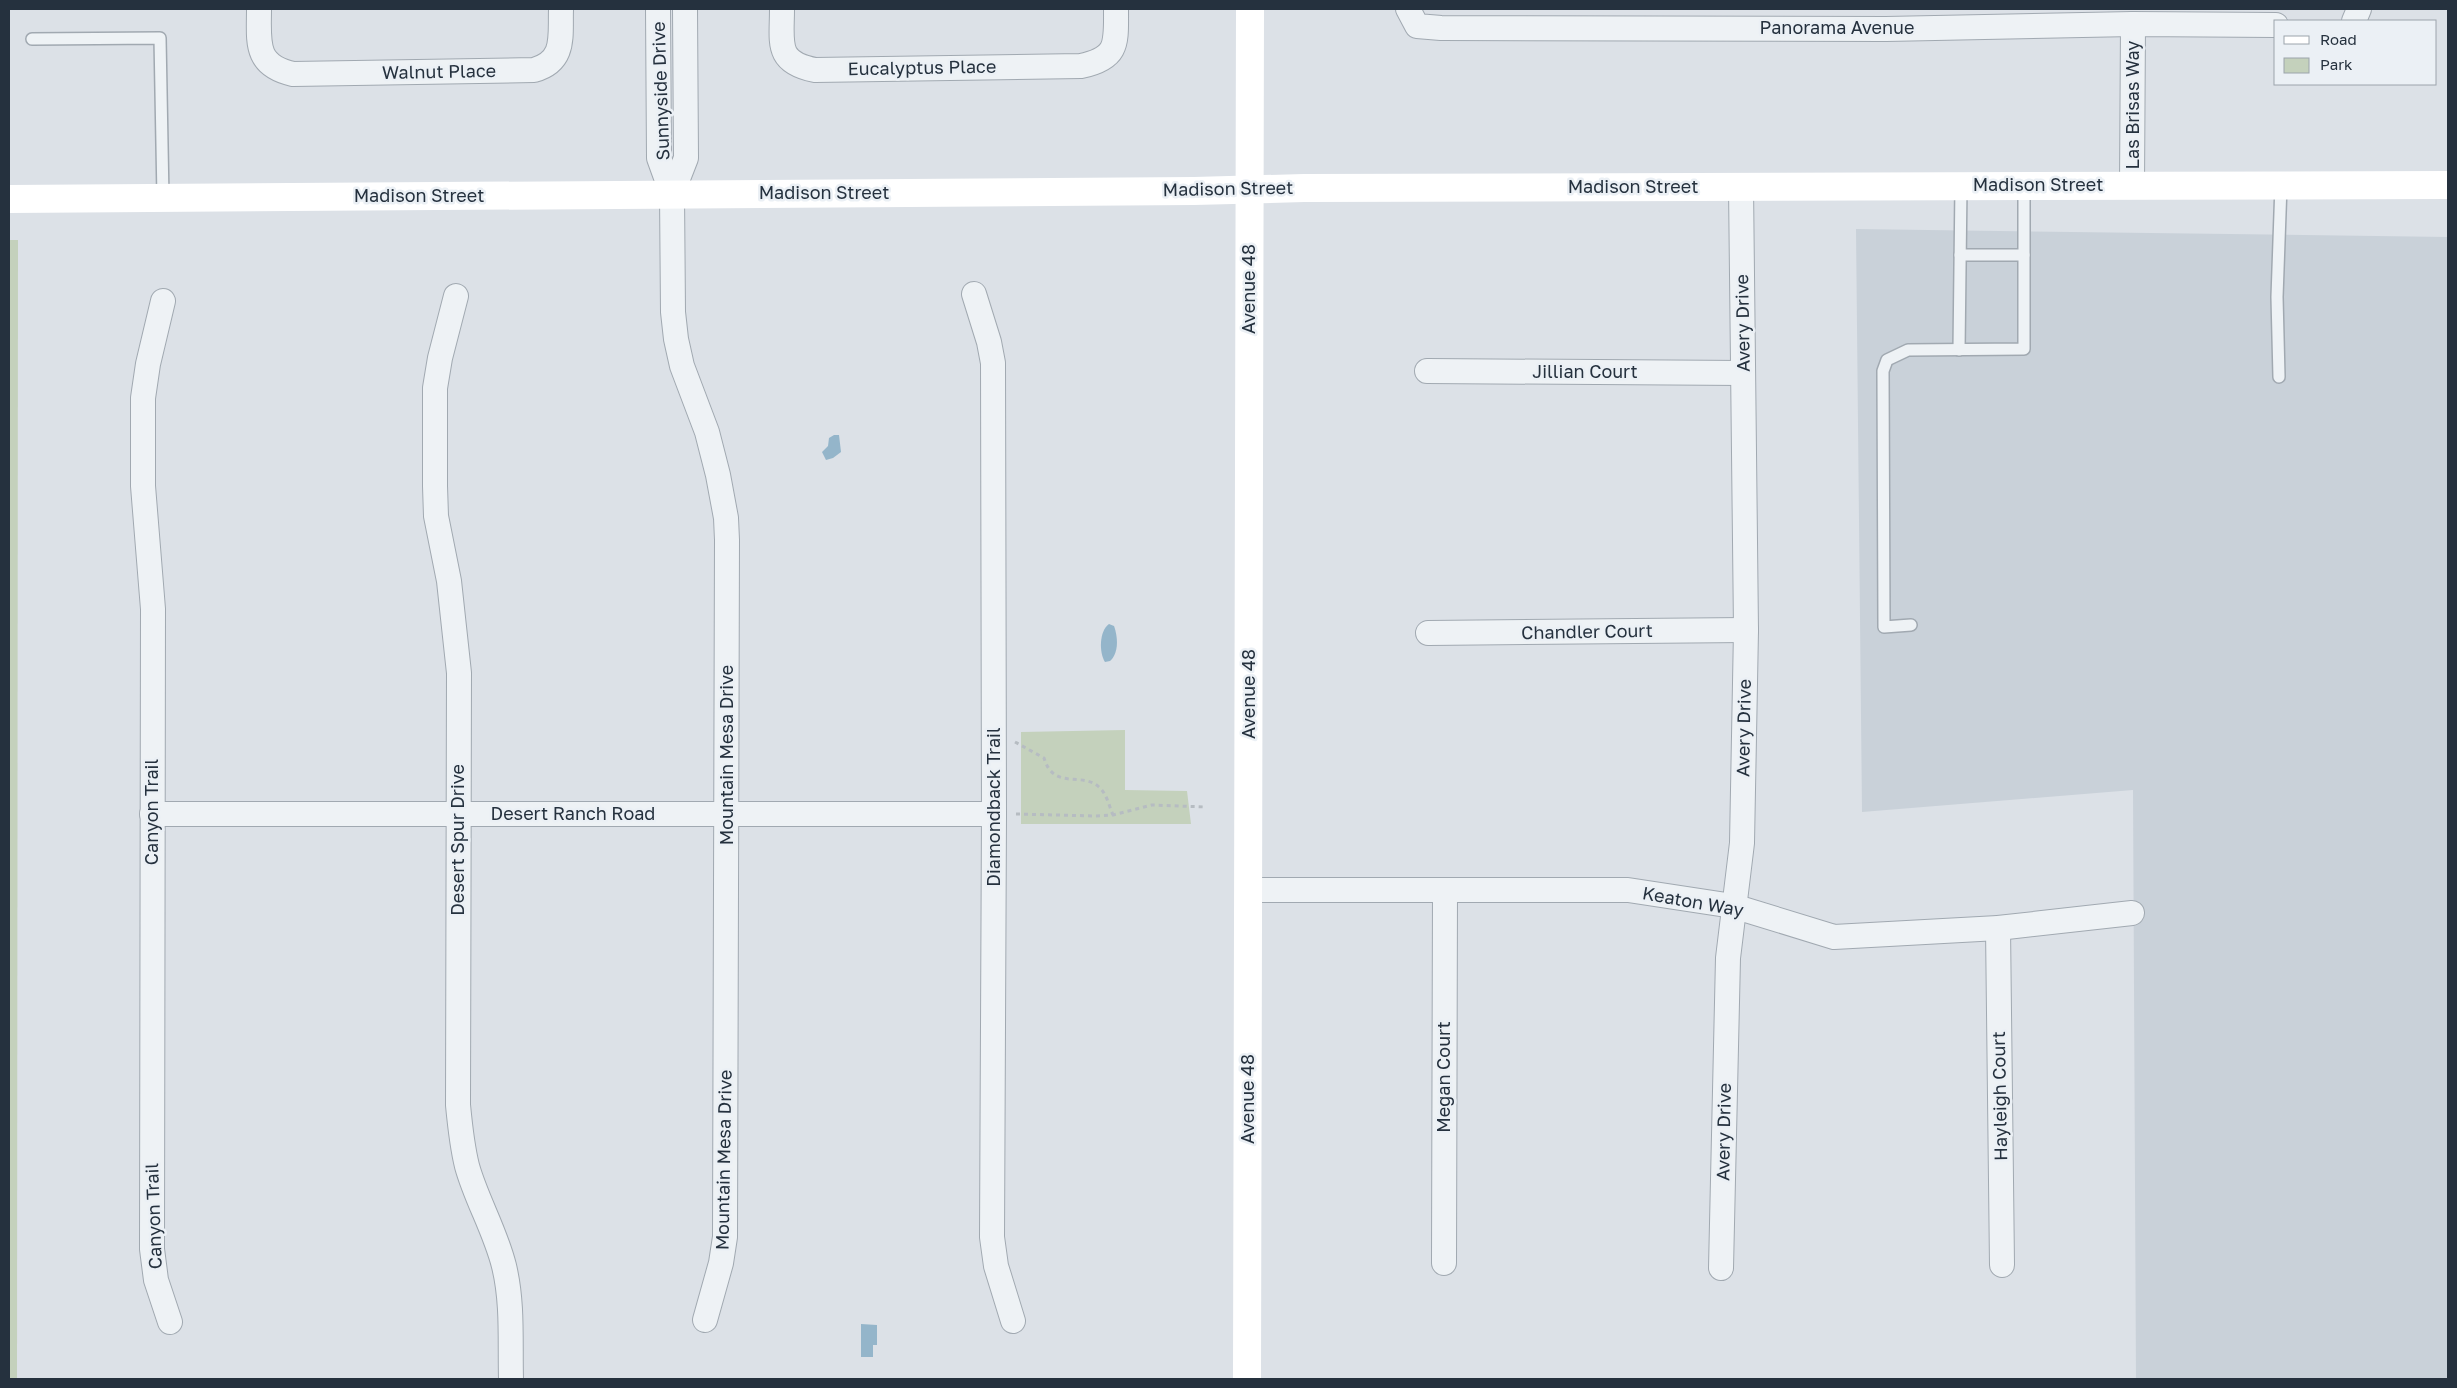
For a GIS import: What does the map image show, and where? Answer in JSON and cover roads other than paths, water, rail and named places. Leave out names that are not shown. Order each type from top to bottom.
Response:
[{"type":"main road","name":"Avenue 48","points":[[1247,1379],[1250,9]]},
{"type":"main road","name":"Madison Street","points":[[9,199],[1194,191],[1249,188],[2448,185]]},
{"type":"street","name":"Walnut Place","points":[[259,9],[259,41],[262,55],[270,66],[293,74],[534,70],[544,67],[558,54],[561,9]]},
{"type":"street","name":"Sunnyside Drive","points":[[658,9],[672,90]]},
{"type":"street","name":"Sunnyside Drive","points":[[672,194],[659,158],[685,9]]},
{"type":"street","name":"Eucalyptus Place","points":[[782,9],[784,52],[792,63],[815,70],[1081,66],[1096,63],[1108,56],[1114,45],[1116,9]]},
{"type":"street","name":"Panorama Avenue","points":[[1408,9],[1417,26],[1440,28],[1886,19],[2274,25]]},
{"type":"street","name":"Las Brisas Way","points":[[2132,185],[2133,24]]},
{"type":"street","name":"Avery Drive","points":[[1721,1268],[1728,958],[1742,843],[1746,630],[1741,186]]},
{"type":"street","name":"Mountain Mesa Drive","points":[[672,194],[673,312],[676,339],[682,366],[707,432],[726,518],[725,1237],[721,1263],[704,1320]]},
{"type":"street","name":"Diamondback Trail","points":[[974,294],[989,342],[993,363],[1002,814],[992,1237],[996,1266],[1013,1321]]},
{"type":"street","name":"Desert Spur Drive","points":[[456,296],[440,358],[435,388],[434,486],[436,516],[449,581],[459,673],[458,1105],[460,1130],[467,1167],[494,1231],[504,1267],[510,1301],[511,1379]]},
{"type":"street","name":"Canyon Trail","points":[[163,301],[148,364],[143,398],[143,486],[153,609],[152,1250],[156,1280],[170,1322]]},
{"type":"street","name":"Jillian Court","points":[[1427,370],[1743,373]]},
{"type":"street","name":"Chandler Court","points":[[1428,634],[1746,630]]},
{"type":"street","name":"Desert Ranch Road","points":[[152,814],[1002,814]]},
{"type":"street","name":"Keaton Way","points":[[1248,890],[1628,890],[1733,906],[1834,937],[1998,928],[2132,913]]},
{"type":"street","name":"Megan Court","points":[[1444,1263],[1445,891]]},
{"type":"street","name":"Hayleigh Court","points":[[1998,928],[2002,1265]]},
{"type":"lane","points":[[32,39],[160,38],[163,198]]},
{"type":"lane","points":[[1960,350],[1961,185]]},
{"type":"lane","points":[[1911,625],[1884,627],[1883,370],[1887,360],[1895,354],[1908,350],[2024,349],[2024,185]]},
{"type":"lane","points":[[2279,377],[2277,297],[2281,185]]},
{"type":"lane","points":[[1960,255],[2024,255]]},
{"type":"water","points":[[839,435],[841,452],[833,458],[826,460],[822,452],[828,446],[829,438]]},
{"type":"water","points":[[1109,624],[1114,626],[1117,645],[1113,658],[1105,662],[1101,642],[1103,632]]},
{"type":"water","points":[[861,1324],[877,1325],[877,1345],[873,1345],[873,1357],[861,1357]]}]
